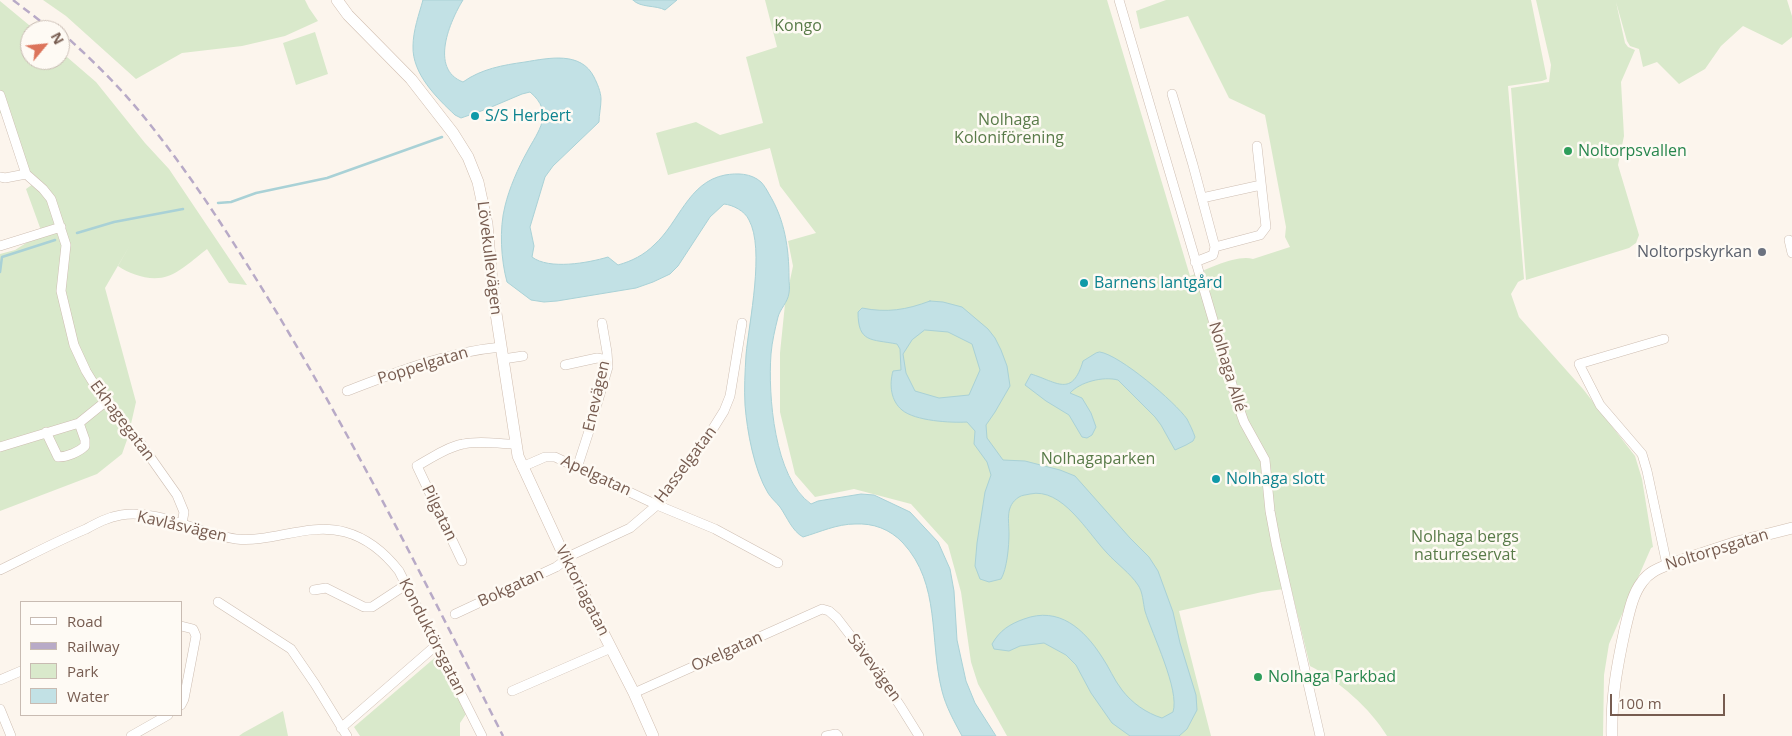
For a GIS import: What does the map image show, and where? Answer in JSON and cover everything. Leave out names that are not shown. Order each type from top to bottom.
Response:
[{"type":"street","name":"Lövekullevägen","points":[[337,0],[348,15],[411,79],[453,133],[468,157],[478,182],[487,224],[493,294],[515,444]]},
{"type":"street","name":"Nolhaga Allé","points":[[1119,0],[1238,405],[1244,422],[1265,460],[1270,511],[1276,543],[1320,736]]},
{"type":"street","points":[[1172,94],[1215,247],[1213,255],[1196,262]]},
{"type":"street","points":[[0,95],[26,174],[0,177]]},
{"type":"street","points":[[1215,247],[1260,235],[1266,227],[1256,146]]},
{"type":"street","name":"Ekhagegatan","points":[[26,174],[51,199],[61,227],[66,245],[61,291],[74,345],[86,371],[105,402],[141,444],[177,495],[184,512],[182,524]]},
{"type":"street","points":[[1202,198],[1261,185]]},
{"type":"street","points":[[0,246],[61,227]]},
{"type":"street","points":[[1789,240],[1792,253]]},
{"type":"street","name":"Enevägen","points":[[577,468],[608,367],[602,323]]},
{"type":"street","name":"Hasselgatan","points":[[566,560],[574,554],[630,528],[657,504],[709,435],[724,411],[730,396],[742,323]]},
{"type":"street","points":[[1664,339],[1578,364],[1600,405],[1642,454],[1667,565]]},
{"type":"street","name":"Poppelgatan","points":[[347,391],[400,370],[454,354],[501,347]]},
{"type":"street","points":[[503,359],[523,356]]},
{"type":"street","points":[[565,365],[597,358],[607,360]]},
{"type":"street","points":[[0,447],[79,423],[105,402]]},
{"type":"street","points":[[46,432],[58,457],[63,457],[85,446],[85,440],[79,423]]},
{"type":"street","name":"Pilgatan","points":[[462,561],[417,466],[436,455],[463,444],[484,442],[515,444]]},
{"type":"street","name":"Viktoriagatan","points":[[515,444],[522,467],[566,560],[634,693],[653,736]]},
{"type":"street","name":"Apelgatan","points":[[522,467],[545,457],[555,457],[724,533],[778,563]]},
{"type":"street","name":"Kavlåsvägen","points":[[0,570],[110,518],[122,515],[140,514],[235,539],[255,540],[303,530],[321,529],[346,532]]},
{"type":"street","name":"Noltorpsgatan","points":[[1612,736],[1612,695],[1620,651],[1630,608],[1637,590],[1644,579],[1657,569],[1667,565],[1738,542],[1792,528]]},
{"type":"street","name":"Konduktörsgatan","points":[[346,532],[380,550],[396,566],[407,584],[482,736]]},
{"type":"street","name":"Bokgatan","points":[[455,614],[556,567],[566,560]]},
{"type":"street","points":[[314,590],[326,588],[364,607],[372,607],[407,584]]},
{"type":"street","points":[[218,602],[291,649],[347,736]]},
{"type":"street","name":"Oxelgatan","points":[[634,693],[739,647],[819,609]]},
{"type":"street","name":"Sävevägen","points":[[819,609],[825,609],[833,614],[856,642],[893,692],[919,736]]},
{"type":"street","points":[[182,626],[193,629],[196,641],[182,703]]},
{"type":"street","points":[[341,728],[433,648],[438,646]]},
{"type":"street","points":[[512,692],[611,648]]},
{"type":"street","points":[[0,680],[20,670]]},
{"type":"street","points":[[0,709],[11,736]]},
{"type":"street","points":[[131,736],[166,716]]},
{"type":"street","points":[[826,736],[837,735]]},
{"type":"green space","points":[[43,0],[305,0],[318,21],[285,36],[242,46],[182,53],[136,79],[66,16]]},
{"type":"green space","points":[[765,0],[1107,0],[1190,276],[1230,261],[1246,258],[1253,259],[1290,247],[1285,237],[1286,227],[1265,115],[1229,98],[1188,16],[1140,29],[1136,11],[1166,0],[1531,0],[1547,79],[1508,86],[1524,279],[1518,282],[1511,294],[1519,317],[1583,389],[1635,456],[1642,479],[1653,547],[1609,644],[1604,675],[1603,736],[1387,736],[1372,716],[1353,696],[1332,679],[1310,666],[1291,588],[1262,592],[1179,611],[1211,736],[1007,736],[978,684],[971,662],[961,592],[948,545],[911,504],[854,489],[815,497],[795,474],[780,412],[780,353],[785,304],[793,266],[788,241],[816,233],[780,186],[770,148],[668,175],[656,133],[696,122],[720,135],[763,123],[746,57],[777,47]]},
{"type":"green space","name":"Noltorpsvallen","points":[[1536,0],[1787,0],[1792,16],[1792,37],[1782,45],[1743,26],[1721,46],[1705,69],[1679,84],[1657,62],[1643,67],[1639,49],[1630,46],[1627,41],[1616,2],[1625,43],[1628,47],[1635,50],[1621,82],[1624,136],[1618,165],[1639,235],[1636,243],[1629,248],[1526,280],[1511,88],[1549,82],[1551,65]]},
{"type":"green space","points":[[0,1],[23,20],[20,20],[20,70],[70,70],[70,60],[96,82],[145,143],[169,169],[247,285],[229,283],[207,249],[183,268],[168,276],[149,278],[135,275],[118,266],[130,245],[105,288],[136,402],[122,454],[97,474],[0,511],[0,254],[15,250],[42,233],[26,189],[33,184],[11,120],[0,113]]},
{"type":"green space","points":[[315,32],[328,74],[296,85],[283,43]]},
{"type":"green space","points":[[438,655],[466,714],[460,723],[460,736],[360,736],[354,727]]},
{"type":"green space","points":[[283,711],[288,736],[239,736],[243,733]]},
{"type":"water","points":[[423,0],[463,0],[448,32],[445,56],[447,67],[453,76],[463,82],[492,68],[554,58],[564,58],[581,63],[594,77],[601,96],[599,122],[553,166],[545,177],[530,227],[534,246],[532,257],[539,261],[569,264],[608,257],[618,265],[633,260],[650,249],[663,236],[693,194],[712,179],[725,175],[744,174],[761,182],[779,214],[788,256],[789,293],[777,322],[771,349],[770,371],[776,435],[781,456],[789,475],[799,492],[811,504],[818,501],[861,494],[874,495],[910,512],[938,542],[950,569],[954,591],[957,640],[966,681],[975,703],[996,736],[962,736],[951,714],[942,691],[938,672],[929,594],[915,559],[903,543],[887,531],[875,526],[862,524],[842,525],[803,537],[793,528],[763,484],[752,450],[745,405],[746,355],[755,286],[756,249],[754,233],[745,214],[738,209],[724,204],[710,217],[678,266],[670,274],[653,282],[636,288],[557,301],[531,300],[507,282],[503,264],[501,234],[503,215],[511,186],[542,122],[542,107],[530,92],[489,108],[486,111],[484,110],[461,118],[455,115],[427,85],[421,76],[414,56],[414,34]]},
{"type":"water","points":[[633,0],[677,0],[665,10],[636,3]]},
{"type":"water","points":[[930,301],[962,307],[988,329],[995,338],[1007,366],[1010,386],[986,425],[987,438],[1003,460],[1025,461],[1075,476],[1149,557],[1158,571],[1173,612],[1180,643],[1196,695],[1197,710],[1187,729],[1179,736],[1130,736],[1112,723],[1091,693],[1076,665],[1066,655],[1044,643],[1020,646],[1009,651],[994,649],[992,644],[995,639],[1002,631],[1014,623],[1037,616],[1059,618],[1079,629],[1087,637],[1102,657],[1119,686],[1135,703],[1162,718],[1173,712],[1173,690],[1145,611],[1140,588],[1073,513],[1053,497],[1042,494],[1030,494],[1023,495],[1015,501],[1009,514],[1008,551],[1003,575],[1001,579],[989,582],[980,579],[975,566],[977,543],[985,492],[991,475],[987,462],[974,444],[975,431],[967,422],[943,422],[924,419],[915,417],[902,410],[895,402],[891,387],[893,371],[901,370],[900,349],[897,344],[868,338],[860,329],[858,312],[862,308],[888,310]],"holes":[[[925,330],[948,332],[972,344],[980,370],[969,395],[939,398],[915,391],[906,373],[903,354],[912,340]]]},
{"type":"water","points":[[1100,352],[1120,361],[1133,370],[1181,411],[1195,437],[1193,441],[1175,450],[1155,417],[1118,380],[1099,379],[1086,383],[1070,393],[1082,398],[1091,413],[1096,427],[1092,435],[1087,438],[1082,437],[1069,415],[1025,385],[1031,374],[1056,383],[1069,383],[1079,373],[1083,361]]},
{"type":"waterway","points":[[218,203],[231,202],[256,193],[327,178],[442,137]]},
{"type":"waterway","points":[[77,233],[114,222],[183,209]]},
{"type":"waterway","points":[[0,272],[2,257],[55,240]]},
{"type":"railway","points":[[13,0],[39,20]]},
{"type":"railway","points":[[70,40],[121,90],[140,112],[195,185],[245,261],[277,313],[366,469],[503,736]]},
{"type":"place","name":"S/S Herbert","points":[[475,116]]},
{"type":"place","name":"Noltorpsvallen","points":[[1568,151]]},
{"type":"place","name":"Noltorpskyrkan","points":[[1762,252]]},
{"type":"place","name":"Barnens lantgård","points":[[1084,283]]},
{"type":"place","name":"Nolhaga slott","points":[[1216,479]]},
{"type":"place","name":"Nolhaga Parkbad","points":[[1258,677]]},
{"type":"park label","name":"Kongo","points":[[798,26]]},
{"type":"park label","name":"Nolhaga Koloniförening","points":[[1009,129]]},
{"type":"park label","name":"Nolhagaparken","points":[[1098,459]]},
{"type":"park label","name":"Nolhaga bergs naturreservat","points":[[1465,546]]}]
